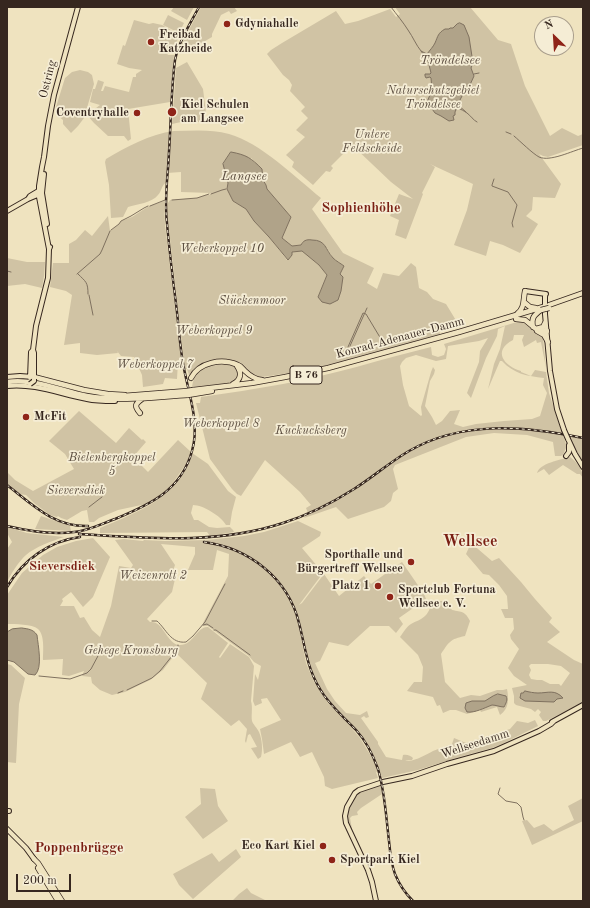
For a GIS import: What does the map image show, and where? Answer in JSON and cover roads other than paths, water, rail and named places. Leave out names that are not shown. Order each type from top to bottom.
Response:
[{"type":"highway","points":[[525,291],[524,302],[521,310],[515,317],[525,320],[544,335],[548,342]]},
{"type":"highway","name":"B 76","points":[[541,308],[583,294]]},
{"type":"highway","points":[[524,302],[530,307],[541,308]]},
{"type":"highway","points":[[541,308],[535,314],[532,322],[535,328],[547,331]]},
{"type":"highway","name":"Konrad-Adenauer-Damm","points":[[194,392],[273,382],[341,368],[541,308]]},
{"type":"highway","name":"Konrad-Adenauer-Damm","points":[[47,385],[88,396],[102,398],[128,399],[194,392],[310,372],[515,317]]},
{"type":"highway","points":[[535,328],[543,327],[545,323]]},
{"type":"highway","points":[[191,378],[198,369],[208,364],[223,362],[240,366],[256,378],[268,380]]},
{"type":"highway","points":[[226,387],[235,383],[240,378],[240,371],[235,364]]},
{"type":"highway","name":"B 76","points":[[7,383],[19,381],[47,385]]},
{"type":"highway","name":"B 76","points":[[31,381],[101,393],[135,395]]},
{"type":"highway","name":"Konrad-Adenauer-Damm","points":[[47,385],[89,394],[107,396],[187,393]]},
{"type":"highway","points":[[140,413],[136,408],[136,405],[138,401],[143,398]]},
{"type":"highway","name":"B 76","points":[[116,401],[128,399]]},
{"type":"highway","points":[[34,859],[41,874],[57,900]]},
{"type":"highway","points":[[34,859],[62,901]]},
{"type":"main road","name":"Ostring","points":[[31,381],[36,326],[48,275],[50,246],[41,192],[44,157],[54,95],[78,7]]},
{"type":"main road","points":[[7,211],[28,199],[30,196],[41,192]]},
{"type":"main road","points":[[525,291],[546,294]]},
{"type":"main road","points":[[539,293],[545,300]]},
{"type":"main road","points":[[546,294],[545,323],[552,384],[568,441],[578,461],[583,467]]},
{"type":"main road","points":[[546,294],[547,331]]},
{"type":"main road","points":[[7,383],[14,376],[31,381],[38,387],[88,400],[116,401]]},
{"type":"main road","points":[[7,383],[19,385],[31,381]]},
{"type":"main road","points":[[7,383],[15,384],[31,381]]},
{"type":"main road","points":[[566,456],[569,450],[568,441]]},
{"type":"main road","name":"Wellseedamm","points":[[376,901],[368,870],[346,823],[346,810],[354,795],[371,785],[412,776],[494,751],[535,732],[583,705]]},
{"type":"main road","points":[[7,829],[26,848],[34,859]]},
{"type":"water","name":"Tröndelsee","points":[[460,23],[464,25],[469,37],[473,63],[471,68],[474,76],[458,104],[455,115],[453,116],[454,120],[449,121],[435,113],[427,102],[432,90],[431,78],[426,78],[425,74],[431,73],[428,61],[421,51],[427,54],[441,32],[445,29],[453,28]]},
{"type":"water","name":"Langsee","points":[[231,152],[241,154],[255,162],[262,169],[263,180],[267,189],[291,217],[282,238],[292,246],[301,245],[304,241],[308,240],[317,240],[323,243],[330,255],[344,266],[340,274],[343,277],[338,300],[330,304],[322,302],[318,297],[327,275],[319,265],[302,251],[292,252],[292,255],[288,260],[254,221],[246,209],[233,201],[227,189],[228,183],[223,164]]},
{"type":"water","points":[[22,628],[32,630],[37,635],[39,667],[35,675],[28,674],[14,662],[7,660],[7,632],[12,629]]},
{"type":"water","points":[[525,691],[536,693],[554,692],[563,698],[557,699],[554,702],[525,701],[520,698],[521,693]]},
{"type":"water","points":[[498,694],[506,696],[507,700],[504,707],[492,705],[473,712],[467,712],[465,708],[466,703],[472,701],[485,701]]},
{"type":"waterway","points":[[391,7],[421,51]]},
{"type":"waterway","points":[[474,74],[479,73]]},
{"type":"waterway","points":[[458,105],[466,112]]},
{"type":"waterway","points":[[456,110],[457,108],[464,111],[477,122]]},
{"type":"waterway","points":[[506,132],[511,134]]},
{"type":"waterway","points":[[514,136],[536,155],[544,158],[561,156],[583,148]]},
{"type":"waterway","points":[[494,179],[492,186],[508,192],[517,205],[512,223],[513,227]]},
{"type":"waterway","points":[[211,194],[226,189]]},
{"type":"waterway","points":[[172,200],[197,198],[209,194]]},
{"type":"waterway","points":[[150,206],[165,200]]},
{"type":"waterway","points":[[111,230],[121,221],[148,206]]},
{"type":"waterway","points":[[77,274],[100,254],[110,231]]},
{"type":"waterway","points":[[7,271],[11,272]]},
{"type":"waterway","points":[[78,274],[86,282],[88,294]]},
{"type":"waterway","points":[[89,295],[93,315]]},
{"type":"waterway","points":[[350,346],[367,308]]},
{"type":"waterway","points":[[348,347],[363,313],[366,314],[381,339]]},
{"type":"waterway","points":[[89,507],[102,497]]},
{"type":"waterway","points":[[193,636],[205,622],[225,584]]},
{"type":"waterway","points":[[152,621],[157,621],[176,641],[186,642],[193,636]]},
{"type":"waterway","points":[[203,625],[207,624],[213,628]]},
{"type":"waterway","points":[[214,630],[250,655]]},
{"type":"waterway","points":[[39,676],[70,679],[87,673],[91,669],[103,648]]},
{"type":"waterway","points":[[127,690],[152,678],[160,671],[176,651]]},
{"type":"waterway","points":[[118,693],[123,691]]},
{"type":"waterway","points":[[500,788],[498,794],[506,801],[517,803],[521,807],[524,820]]},
{"type":"railway","points":[[7,526],[49,533],[66,533],[89,529],[128,514],[162,495],[180,477],[187,465],[192,451],[195,428],[192,404],[181,349],[166,214],[166,197],[175,60],[182,39],[199,7]]},
{"type":"railway","points":[[79,534],[156,538],[233,535],[283,523],[320,508],[354,489],[409,451],[430,441],[451,434],[494,428],[539,431],[583,438]]},
{"type":"railway","points":[[7,485],[35,507],[54,519],[65,523],[88,526]]},
{"type":"railway","points":[[7,587],[21,568],[38,553],[47,547],[69,539],[80,537]]},
{"type":"railway","points":[[204,542],[221,545],[251,558],[276,579],[286,592],[294,607],[309,665],[316,681],[324,695],[336,710],[363,739],[376,764],[384,796],[390,853],[395,874],[400,885],[413,901]]},
{"type":"place","name":"Gdyniahalle","points":[[227,24]]},
{"type":"place","name":"Freibad Katzheide","points":[[151,42]]},
{"type":"place","name":"Kiel Schulen am Langsee","points":[[172,112]]},
{"type":"place","name":"Coventryhalle","points":[[137,113]]},
{"type":"place","name":"McFit","points":[[26,417]]},
{"type":"place","name":"Sporthalle und Bürgertreff Wellsee","points":[[411,562]]},
{"type":"place","name":"Platz 1","points":[[378,586]]},
{"type":"place","name":"Sportclub Fortuna Wellsee e. V.","points":[[390,597]]},
{"type":"place","name":"Eco Kart Kiel","points":[[323,846]]},
{"type":"place","name":"Sportpark Kiel","points":[[332,860]]},
{"type":"district","name":"Sophienhöhe","points":[[361,208]]},
{"type":"district","name":"Wellsee","points":[[470,542]]},
{"type":"district","name":"Sieversdiek","points":[[62,567]]},
{"type":"district","name":"Poppenbrügge","points":[[79,848]]},
{"type":"park label","name":"Naturschutzgebiet Tröndelsee","points":[[433,98]]},
{"type":"park label","name":"Untere Feldscheide","points":[[372,142]]},
{"type":"park label","name":"Weberkoppel 10","points":[[222,249]]},
{"type":"park label","name":"Stückenmoor","points":[[252,301]]},
{"type":"park label","name":"Weberkoppel 9","points":[[214,331]]},
{"type":"park label","name":"Weberkoppel 7","points":[[155,365]]},
{"type":"park label","name":"Weberkoppel 8","points":[[221,424]]},
{"type":"park label","name":"Kuckucksberg","points":[[311,431]]},
{"type":"park label","name":"Bielenbergkoppel 5","points":[[112,465]]},
{"type":"park label","name":"Weizenrott 2","points":[[153,576]]},
{"type":"park label","name":"Gehege Kronsburg","points":[[131,651]]}]
